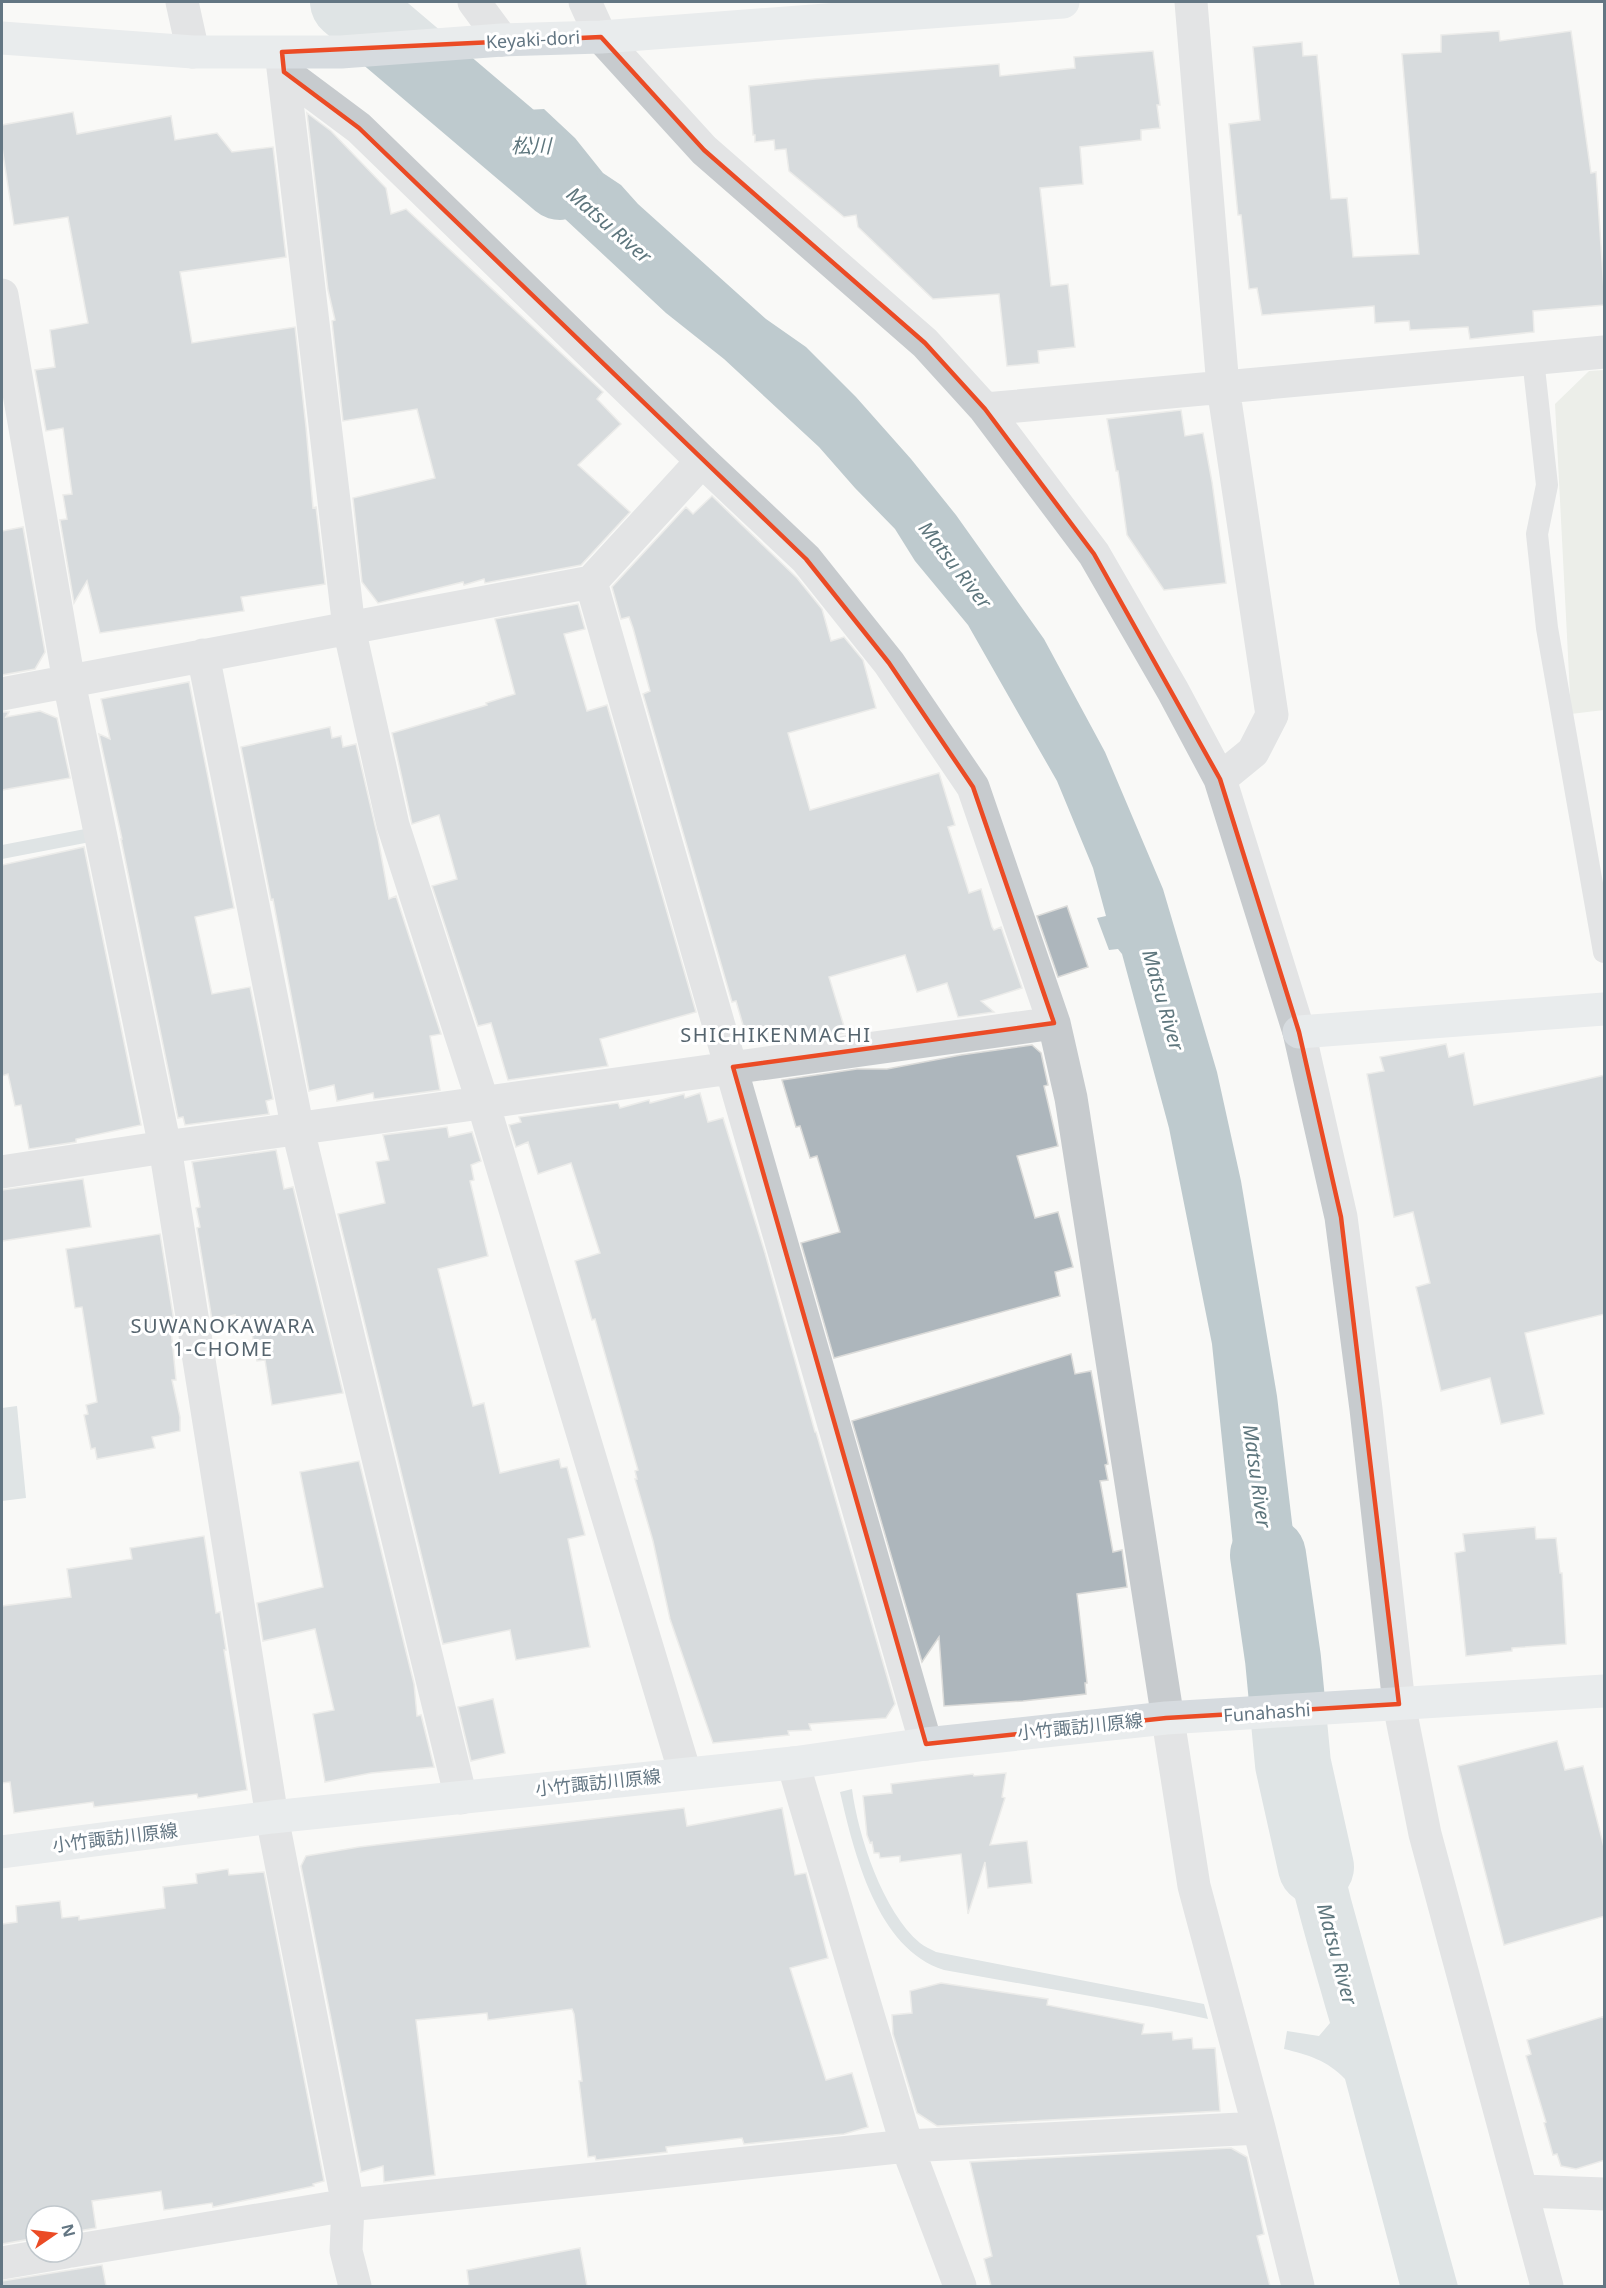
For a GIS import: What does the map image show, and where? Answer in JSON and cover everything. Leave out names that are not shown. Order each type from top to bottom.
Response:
[{"type":"main road","name":"Keyaki-dori","points":[[2,38],[193,52],[283,62],[341,52],[502,40],[601,37],[1063,2]]},
{"type":"main road","points":[[1299,1032],[1605,1009]]},
{"type":"main road","points":[[1399,1704],[1605,1691]]},
{"type":"main road","name":"Funahashi","points":[[1180,1718],[1399,1704]]},
{"type":"main road","name":"小竹諏訪川原線","points":[[2,1852],[272,1817],[793,1763],[926,1744],[1180,1718]]},
{"type":"street","points":[[182,2],[193,52]]},
{"type":"street","points":[[474,2],[502,40]]},
{"type":"street","points":[[585,2],[601,37],[704,150],[925,343],[985,409],[1094,555],[1173,691],[1220,779],[1299,1032],[1341,1218],[1366,1409],[1399,1704],[1425,1834],[1547,2286]]},
{"type":"street","points":[[1191,2],[1223,387],[1272,715],[1253,752],[1220,779]]},
{"type":"street","points":[[283,62],[359,128],[806,559],[889,663],[973,787],[1054,1023],[1071,1098],[1152,1613],[1180,1718],[1194,1887],[1259,2128],[1298,2286]]},
{"type":"street","points":[[283,62],[349,628],[393,825],[483,1103],[685,1773]]},
{"type":"street","points":[[2,301],[69,682],[165,1147],[272,1817],[348,2205],[346,2251],[355,2286]]},
{"type":"street","points":[[985,409],[1605,352]]},
{"type":"street","points":[[2,694],[591,582],[702,461]]},
{"type":"street","points":[[591,582],[926,1744]]},
{"type":"street","points":[[203,656],[298,1130],[461,1798]]},
{"type":"street","points":[[2,1168],[298,1130],[1054,1023]]},
{"type":"street","points":[[793,1763],[907,2146],[960,2286]]},
{"type":"street","points":[[84,2249],[348,2205],[907,2146],[1259,2128]]},
{"type":"street","points":[[1522,2191],[1605,2194]]},
{"type":"street","points":[[2,2263],[24,2259]]},
{"type":"lane","points":[[1533,358],[1547,485],[1537,534],[1547,628],[1605,952]]},
{"type":"highlighted area","points":[[601,37],[704,150],[925,343],[985,409],[1094,554],[1220,779],[1299,1032],[1341,1217],[1399,1704],[1166,1718],[926,1744],[733,1067],[1054,1023],[973,787],[889,663],[806,559],[359,128],[284,72],[282,52]]},
{"type":"shaded area","points":[[1604,370],[1604,710],[1571,714],[1555,404],[1589,371]]},
{"type":"water","name":"松川","points":[[544,109],[575,138],[603,173],[621,185],[638,204],[766,319],[806,347],[856,397],[911,459],[956,515],[1044,639],[1105,752],[1163,889],[1217,1072],[1241,1181],[1277,1396],[1307,1649],[1295,1651],[1295,1658],[1257,1665],[1252,1619],[1243,1585],[1237,1584],[1212,1344],[1169,1128],[1122,954],[1118,949],[1109,950],[1097,918],[1106,916],[1093,868],[1057,781],[968,625],[915,561],[895,529],[819,447],[724,359],[666,313],[550,205],[544,210],[536,204],[540,198],[434,115]]},
{"type":"water","points":[[17,1406],[26,1498],[2,1501],[2,1408]]},
{"type":"water","points":[[1304,1762],[1306,1770],[1321,1770],[1351,1899],[1458,2286],[1400,2286],[1345,2079],[1324,2063],[1284,2049],[1287,2031],[1319,2036],[1330,2023],[1286,1863],[1269,1764]]},
{"type":"water","points":[[852,1789],[860,1829],[874,1872],[895,1912],[922,1944],[936,1952],[1204,2004],[1208,2019],[944,1970],[921,1959],[901,1942],[885,1921],[861,1870],[840,1792]]},
{"type":"building","points":[[1499,31],[1500,41],[1571,31],[1591,173],[1596,172],[1605,305],[1533,311],[1534,332],[1470,339],[1468,327],[1410,330],[1409,321],[1375,323],[1374,306],[1262,315],[1257,288],[1249,289],[1241,215],[1238,215],[1229,124],[1260,120],[1253,47],[1302,42],[1303,56],[1317,55],[1331,199],[1347,198],[1353,257],[1419,254],[1402,54],[1441,52],[1441,35]]},
{"type":"building","points":[[1153,51],[1160,105],[1157,105],[1160,128],[1141,130],[1141,140],[1080,147],[1083,184],[1040,188],[1051,286],[1068,284],[1075,347],[1038,351],[1039,363],[1007,366],[999,294],[933,299],[858,227],[856,215],[844,217],[789,171],[786,149],[775,150],[774,140],[755,142],[755,135],[753,135],[749,86],[999,64],[1000,76],[1075,68],[1074,57]]},
{"type":"building","points":[[73,112],[77,134],[171,116],[175,140],[217,133],[232,152],[273,147],[286,257],[180,272],[192,343],[295,327],[313,508],[316,507],[325,584],[241,597],[244,611],[100,633],[87,581],[74,603],[60,520],[67,519],[63,495],[72,494],[63,428],[46,431],[35,370],[55,367],[50,330],[88,323],[68,217],[14,225],[2,147],[2,125]]},
{"type":"building","points":[[307,113],[331,131],[386,188],[391,214],[406,209],[603,392],[597,399],[621,424],[578,465],[630,512],[581,565],[485,583],[484,579],[464,585],[463,582],[378,603],[362,582],[353,498],[435,478],[417,409],[343,421],[332,321],[335,320],[328,290]]},
{"type":"building","points":[[1181,410],[1185,436],[1203,433],[1226,583],[1164,590],[1127,535],[1118,471],[1116,471],[1107,419]]},
{"type":"building","points":[[712,496],[797,578],[822,609],[831,641],[844,637],[863,660],[876,708],[788,733],[810,810],[939,773],[955,825],[948,827],[969,893],[981,889],[992,927],[994,930],[1001,927],[1022,988],[981,1001],[994,1012],[958,1017],[947,983],[917,992],[905,955],[829,977],[846,1033],[771,1044],[766,1026],[745,1032],[736,1001],[732,1002],[643,694],[650,691],[633,628],[629,617],[621,619],[612,587],[686,507],[693,514]]},
{"type":"building","points":[[23,527],[45,652],[35,669],[2,675],[2,531]]},
{"type":"building","points":[[578,604],[585,629],[564,634],[587,711],[607,705],[696,1012],[600,1039],[608,1066],[508,1080],[491,1023],[478,1026],[432,886],[457,879],[439,815],[412,824],[392,733],[487,705],[486,703],[515,694],[495,619]]},
{"type":"building","points":[[189,682],[234,908],[195,917],[212,994],[250,987],[273,1099],[266,1101],[269,1114],[185,1125],[183,1117],[178,1118],[99,734],[110,739],[101,699]]},
{"type":"building","points":[[40,711],[57,718],[70,778],[2,790],[2,712],[9,712],[6,717]]},
{"type":"building","points":[[330,727],[332,738],[341,736],[343,747],[356,744],[378,838],[389,899],[396,896],[441,1034],[430,1036],[440,1090],[374,1099],[373,1093],[337,1101],[334,1085],[309,1091],[273,899],[271,900],[241,747]]},
{"type":"building","points":[[84,847],[141,1125],[76,1139],[76,1142],[29,1149],[21,1105],[15,1106],[8,1074],[2,1076],[2,865]]},
{"type":"building","points":[[1067,906],[1088,967],[1058,977],[1037,916]]},
{"type":"building","points":[[1446,1044],[1449,1057],[1464,1053],[1474,1105],[1605,1075],[1605,1314],[1525,1333],[1544,1414],[1501,1424],[1490,1378],[1441,1391],[1416,1287],[1430,1283],[1413,1212],[1394,1217],[1367,1074],[1384,1071],[1380,1057]]},
{"type":"building","points":[[1032,1045],[1041,1053],[1048,1085],[1044,1086],[1058,1146],[1017,1156],[1035,1218],[1058,1212],[1073,1267],[1055,1272],[1060,1296],[834,1358],[801,1243],[840,1232],[817,1156],[810,1158],[800,1126],[796,1127],[782,1080],[857,1069],[887,1069]]},
{"type":"building","points":[[700,1093],[708,1122],[723,1118],[765,1253],[895,1704],[886,1718],[809,1724],[811,1730],[788,1731],[789,1735],[713,1743],[670,1619],[653,1541],[635,1479],[637,1479],[635,1471],[638,1470],[595,1319],[592,1320],[575,1261],[600,1253],[571,1163],[538,1174],[528,1142],[516,1147],[509,1125],[521,1122],[519,1117],[618,1103],[620,1108],[649,1100],[650,1103],[684,1094],[685,1098]]},
{"type":"building","points":[[447,1127],[449,1137],[472,1132],[481,1161],[471,1165],[474,1180],[470,1181],[488,1256],[438,1269],[473,1406],[484,1403],[500,1473],[559,1459],[561,1468],[567,1467],[585,1535],[568,1539],[590,1647],[516,1660],[510,1630],[443,1644],[338,1214],[385,1203],[376,1162],[389,1160],[383,1135]]},
{"type":"building","points":[[276,1150],[284,1189],[293,1187],[343,1393],[272,1405],[265,1360],[257,1361],[249,1317],[236,1319],[235,1315],[212,1320],[197,1228],[200,1227],[196,1208],[200,1207],[192,1162]]},
{"type":"building","points":[[83,1179],[91,1227],[2,1241],[2,1190]]},
{"type":"building","points":[[160,1234],[175,1328],[171,1329],[176,1380],[172,1380],[180,1417],[180,1431],[152,1437],[155,1448],[97,1459],[95,1448],[91,1449],[84,1415],[88,1414],[86,1405],[97,1402],[82,1307],[75,1308],[66,1249]]},
{"type":"building","points":[[1071,1354],[1075,1374],[1091,1371],[1108,1464],[1105,1465],[1108,1480],[1100,1481],[1113,1552],[1122,1550],[1127,1587],[1077,1594],[1087,1683],[1085,1683],[1086,1694],[944,1706],[939,1637],[922,1662],[852,1421]]},
{"type":"building","points":[[359,1461],[414,1684],[417,1716],[421,1715],[434,1767],[371,1773],[325,1782],[313,1714],[334,1710],[315,1629],[263,1641],[257,1603],[323,1587],[300,1472]]},
{"type":"building","points":[[1535,1527],[1536,1539],[1556,1538],[1560,1573],[1562,1573],[1566,1644],[1512,1648],[1512,1651],[1466,1656],[1455,1553],[1465,1551],[1463,1534]]},
{"type":"building","points":[[204,1536],[216,1613],[220,1612],[247,1790],[198,1798],[197,1794],[94,1807],[93,1802],[14,1813],[10,1782],[2,1783],[2,1606],[71,1597],[67,1569],[132,1559],[130,1548]]},
{"type":"building","points":[[493,1699],[505,1753],[471,1761],[458,1707]]},
{"type":"building","points":[[1557,1741],[1565,1770],[1583,1766],[1605,1851],[1605,1916],[1504,1945],[1458,1766]]},
{"type":"building","points":[[1006,1773],[1002,1797],[1005,1798],[990,1845],[1027,1841],[1032,1883],[988,1888],[985,1862],[968,1914],[961,1854],[900,1862],[900,1856],[880,1858],[879,1853],[874,1853],[872,1842],[870,1843],[867,1835],[863,1796],[892,1793],[891,1784],[973,1774],[974,1776]]},
{"type":"building","points":[[684,1808],[687,1826],[782,1808],[795,1875],[806,1873],[828,1958],[790,1968],[826,2080],[852,2073],[868,2127],[844,2134],[744,2144],[742,2138],[666,2147],[667,2152],[596,2160],[595,2156],[588,2157],[579,2081],[582,2081],[572,2009],[488,2020],[487,2013],[416,2020],[435,2175],[384,2182],[383,2166],[361,2172],[301,1866],[306,1856],[359,1847]]},
{"type":"building","points":[[228,1869],[229,1875],[264,1872],[324,2181],[313,2184],[314,2186],[213,2207],[212,2203],[164,2210],[161,2191],[92,2201],[96,2228],[84,2230],[84,2204],[24,2204],[24,2240],[2,2244],[2,1924],[17,1922],[16,1906],[60,1901],[62,1918],[79,1916],[79,1920],[165,1908],[163,1887],[197,1883],[196,1874]]},
{"type":"building","points":[[941,1983],[1048,1999],[1047,2005],[1144,2024],[1142,2034],[1172,2032],[1173,2040],[1192,2038],[1193,2049],[1215,2048],[1220,2111],[937,2126],[917,2113],[893,2034],[892,2015],[912,2013],[910,1991]]},
{"type":"building","points":[[1605,2016],[1605,2160],[1576,2169],[1561,2166],[1557,2154],[1553,2155],[1544,2123],[1546,2122],[1526,2056],[1531,2054],[1527,2040]]},
{"type":"building","points":[[1231,2148],[1247,2157],[1264,2234],[1257,2236],[1270,2286],[991,2286],[984,2259],[992,2256],[970,2162]]},
{"type":"building","points":[[580,2248],[587,2286],[469,2286],[467,2270]]},
{"type":"building","points":[[102,2265],[106,2286],[2,2286],[2,2281]]},
{"type":"waterway","name":"Matsu River","points":[[348,2],[560,182]]},
{"type":"waterway","points":[[2,852],[85,836]]},
{"type":"waterway","name":"Matsu River","points":[[1268,1555],[1283,1659],[1293,1764],[1316,1867]]},
{"type":"district","name":"SHICHIKENMACHI","points":[[776,1035]]},
{"type":"district","name":"SUWANOKAWARA 1-CHOME","points":[[223,1338]]}]
